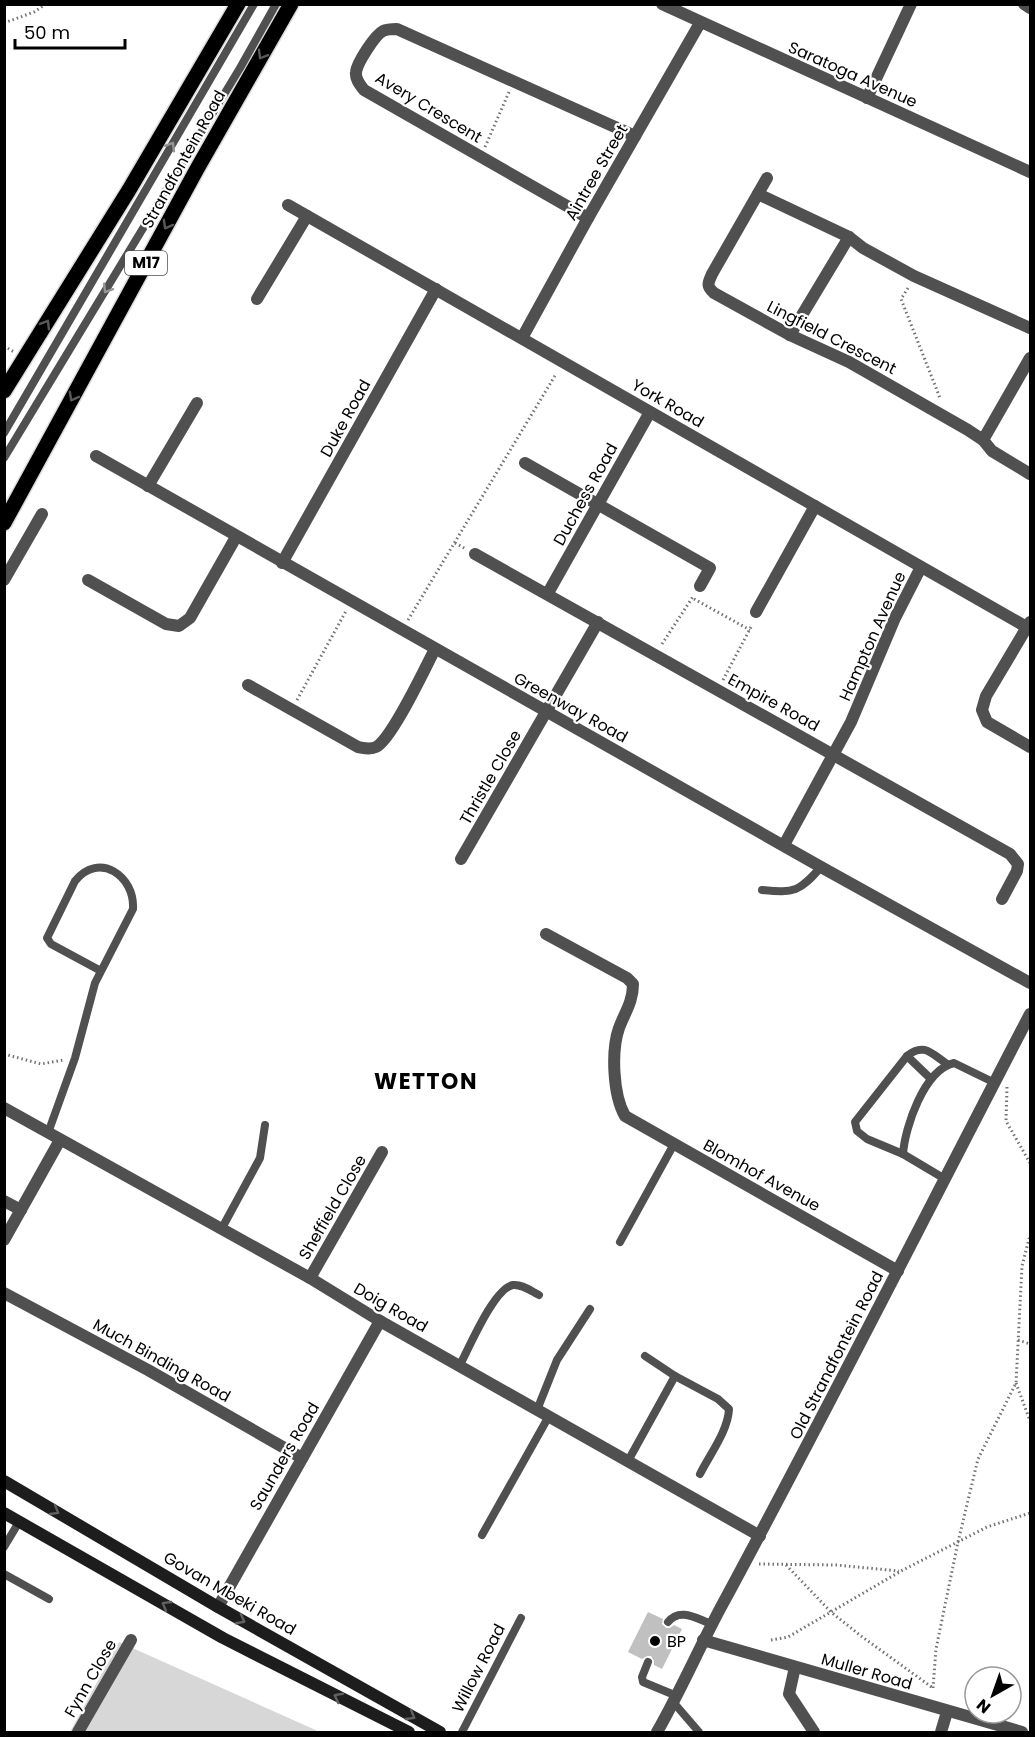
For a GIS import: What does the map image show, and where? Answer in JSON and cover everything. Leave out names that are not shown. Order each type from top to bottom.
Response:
[{"type":"main road","name":"Strandfontein Road","points":[[4,391],[113,218],[238,4]]},
{"type":"main road","name":"Strandfontein Road","points":[[4,523],[197,169],[291,4]]},
{"type":"main road","name":"Govan Mbeki Road","points":[[4,1481],[218,1607],[440,1732]]},
{"type":"main road","points":[[4,1513],[223,1638],[409,1732]]},
{"type":"street","name":"Saratoga Avenue","points":[[662,4],[1030,172]]},
{"type":"street","points":[[867,98],[911,4]]},
{"type":"street","points":[[1024,4],[1030,8]]},
{"type":"street","name":"Aintree Street","points":[[522,338],[700,23]]},
{"type":"street","name":"Avery Crescent","points":[[588,218],[364,90],[357,80],[356,69],[377,35],[394,28],[635,136]]},
{"type":"street","name":"Lingfield Crescent","points":[[767,178],[707,283],[708,288],[790,335],[849,362],[948,419],[983,440],[992,451],[1030,474]]},
{"type":"street","points":[[758,194],[849,237],[914,276],[1030,328]]},
{"type":"street","name":"York Road","points":[[288,205],[921,567],[1029,626]]},
{"type":"street","points":[[257,299],[307,216]]},
{"type":"street","points":[[790,335],[849,237]]},
{"type":"street","name":"Duke Road","points":[[282,563],[436,289]]},
{"type":"street","points":[[983,440],[1030,358]]},
{"type":"street","points":[[148,486],[197,403]]},
{"type":"street","name":"Duchess Road","points":[[548,593],[650,412]]},
{"type":"street","name":"Greenway Road","points":[[96,456],[1030,983]]},
{"type":"street","points":[[525,463],[710,568],[700,586]]},
{"type":"street","points":[[756,612],[815,506]]},
{"type":"street","points":[[4,580],[42,514]]},
{"type":"street","points":[[88,580],[166,624],[179,626],[190,618],[236,537]]},
{"type":"street","name":"Empire Road","points":[[476,554],[1015,858],[1018,864],[1017,871],[1002,899]]},
{"type":"street","name":"Hampton Avenue","points":[[784,845],[851,722],[895,618],[921,567]]},
{"type":"street","name":"Thristle Close","points":[[461,859],[598,622]]},
{"type":"street","points":[[1029,626],[986,696],[982,710],[987,722],[1030,747]]},
{"type":"street","points":[[248,685],[358,747],[368,749],[376,747],[390,732],[435,649]]},
{"type":"street","name":"Blomhof Avenue","points":[[546,934],[627,978],[633,984],[632,1002],[620,1026],[615,1045],[614,1064],[619,1100],[622,1110],[629,1119],[898,1270]]},
{"type":"street","name":"Old Strandfontein Road","points":[[657,1732],[945,1179],[1000,1083],[1030,1014]]},
{"type":"street","name":"Doig Road","points":[[4,1108],[222,1228],[380,1321],[760,1536]]},
{"type":"street","points":[[4,1240],[60,1140]]},
{"type":"street","name":"Sheffield Close","points":[[310,1278],[382,1152]]},
{"type":"street","points":[[4,1201],[21,1210]]},
{"type":"street","name":"Much Binding Road","points":[[4,1293],[148,1370],[302,1458]]},
{"type":"street","name":"Saunders Road","points":[[218,1607],[380,1321]]},
{"type":"street","name":"Fynn Close","points":[[78,1732],[131,1640]]},
{"type":"street","name":"Muller Road","points":[[703,1640],[1022,1732]]},
{"type":"street","points":[[795,1667],[789,1694],[814,1732]]},
{"type":"street","name":"Old Strandfontein Road","points":[[666,1732],[674,1703]]},
{"type":"street","points":[[941,1732],[947,1712]]},
{"type":"lane","points":[[4,433],[254,4]]},
{"type":"lane","points":[[4,458],[228,88],[276,4]]},
{"type":"lane","points":[[762,890],[785,892],[796,890],[821,867]]},
{"type":"lane","points":[[48,1133],[75,1058],[101,970],[133,909],[130,889],[122,877],[111,870],[94,868],[79,876],[75,881],[47,938],[51,944],[101,970]]},
{"type":"lane","points":[[945,1179],[903,1154],[867,1139],[857,1131],[855,1122],[915,1049],[931,1053],[947,1064]]},
{"type":"lane","points":[[907,1056],[931,1079]]},
{"type":"lane","points":[[903,1154],[909,1125],[931,1079],[947,1064],[954,1063],[1000,1083]]},
{"type":"lane","points":[[222,1228],[260,1158],[265,1125]]},
{"type":"lane","points":[[620,1242],[674,1144]]},
{"type":"lane","points":[[460,1365],[501,1292],[510,1286],[520,1286],[539,1294]]},
{"type":"lane","points":[[537,1410],[557,1360],[590,1309]]},
{"type":"lane","points":[[645,1356],[675,1376],[718,1399],[729,1409],[725,1428],[700,1474]]},
{"type":"lane","points":[[628,1461],[675,1376]]},
{"type":"lane","points":[[482,1535],[549,1416]]},
{"type":"lane","points":[[4,1547],[19,1522]]},
{"type":"lane","points":[[4,1574],[49,1599]]},
{"type":"lane","points":[[668,1622],[673,1616],[682,1613],[712,1624]]},
{"type":"lane","name":"Willow Road","points":[[462,1732],[521,1618]]},
{"type":"lane","points":[[648,1662],[642,1677],[643,1682],[674,1703],[699,1732]]},
{"type":"path","points":[[4,23],[34,12],[46,4]]},
{"type":"path","points":[[480,157],[513,82]]},
{"type":"path","points":[[914,276],[901,299],[948,419]]},
{"type":"path","points":[[4,346],[15,352]]},
{"type":"path","points":[[403,631],[563,362]]},
{"type":"path","points":[[655,654],[700,586]]},
{"type":"path","points":[[693,598],[750,630],[718,689]]},
{"type":"path","points":[[291,709],[351,601]]},
{"type":"path","points":[[4,1054],[41,1064],[75,1058]]},
{"type":"path","points":[[1000,1083],[1007,1087],[1006,1121],[1030,1163]]},
{"type":"path","points":[[1030,1235],[1022,1266],[1016,1383],[1030,1421]]},
{"type":"path","points":[[1018,1340],[1030,1344]]},
{"type":"path","points":[[786,1565],[831,1612],[933,1688],[936,1649],[978,1459],[1016,1383]]},
{"type":"path","points":[[771,1640],[788,1637],[901,1571],[987,1527],[1030,1513]]},
{"type":"path","points":[[759,1564],[836,1565],[901,1571]]},
{"type":"shaded area","points":[[119,1642],[320,1732],[70,1732]]},
{"type":"building","points":[[648,1612],[663,1619],[662,1624],[666,1628],[674,1625],[682,1629],[662,1669],[654,1665],[651,1656],[642,1659],[628,1652]]},
{"type":"place","name":"BP","points":[[655,1641]]},
{"type":"district","name":"WETTON","points":[[426,1081]]}]
